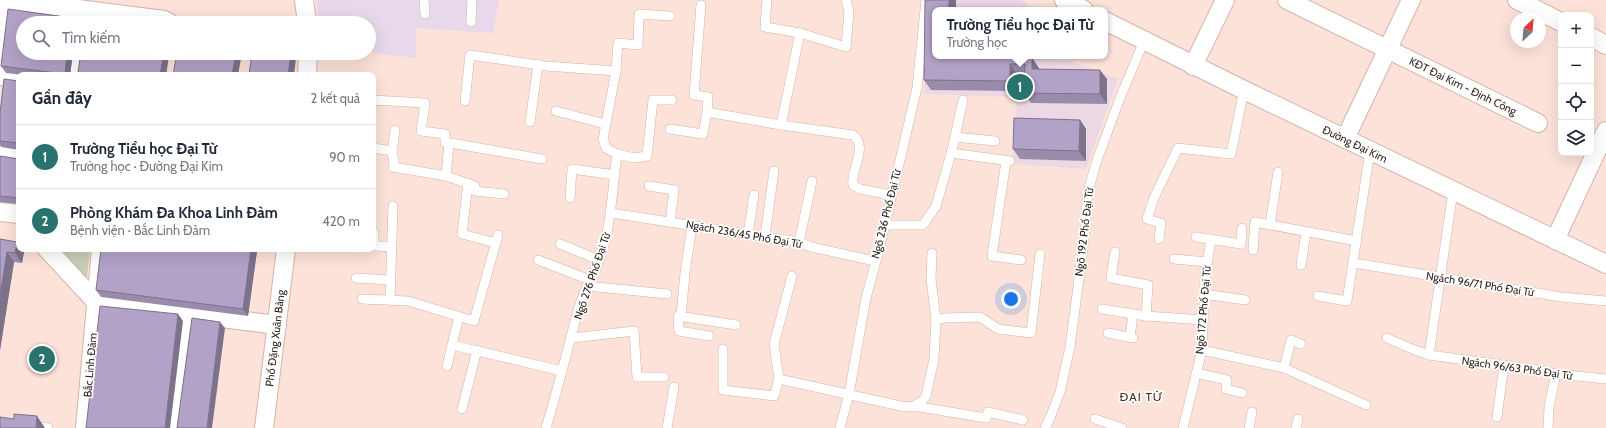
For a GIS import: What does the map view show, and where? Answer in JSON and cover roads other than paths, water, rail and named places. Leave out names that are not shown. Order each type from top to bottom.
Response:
[{"type":"street","points":[[16,78],[0,75],[8,0],[78,16]]},
{"type":"street","points":[[304,0],[306,16]]},
{"type":"street","points":[[1064,0],[1078,7]]},
{"type":"street","points":[[1193,66],[1225,0]]},
{"type":"street","name":"KĐT Đại Kim - Định Công","points":[[1287,0],[1314,6],[1388,49],[1538,123]]},
{"type":"street","points":[[1345,139],[1411,0]]},
{"type":"street","points":[[1517,0],[1558,20]]},
{"type":"street","name":"Đường Đại Kim","points":[[1108,23],[1193,66],[1606,264]]},
{"type":"street","points":[[1594,39],[1606,45]]},
{"type":"street","points":[[77,72],[79,60]]},
{"type":"street","points":[[307,72],[308,60]]},
{"type":"street","points":[[1555,240],[1606,132]]},
{"type":"street","points":[[0,152],[16,155]]},
{"type":"street","points":[[50,252],[96,302],[277,325]]},
{"type":"street","name":"Bắc Linh Đàm","points":[[84,428],[101,252]]},
{"type":"street","name":"Phố Đặng Xuân Bảng","points":[[264,428],[286,252]]},
{"type":"street","points":[[176,428],[189,314]]},
{"type":"lane","points":[[424,0],[425,14]]},
{"type":"lane","points":[[471,22],[472,0]]},
{"type":"lane","points":[[767,0],[765,27],[800,33],[846,47],[849,11],[846,0]]},
{"type":"lane","name":"Ngõ 236 Phố Đại Từ","points":[[840,428],[849,394],[866,298],[917,88],[926,0]]},
{"type":"lane","points":[[670,129],[703,134],[708,97],[694,95],[701,5]]},
{"type":"lane","points":[[670,16],[639,14],[638,44],[618,43],[616,71],[603,139],[606,148],[617,154],[634,158],[647,156],[653,100],[672,100]]},
{"type":"lane","points":[[781,125],[800,33]]},
{"type":"lane","name":"Ngõ 192 Phố Đại Từ","points":[[1044,428],[1050,418],[1060,392],[1070,347],[1083,248],[1088,192],[1096,163],[1114,112],[1144,41]]},
{"type":"lane","points":[[465,101],[470,55],[538,64],[616,71]]},
{"type":"lane","points":[[530,122],[538,64]]},
{"type":"lane","points":[[1159,239],[1161,223],[1147,219],[1154,198],[1178,148],[1231,154],[1244,90]]},
{"type":"lane","points":[[376,100],[425,102],[421,131],[445,134],[445,142],[542,159]]},
{"type":"lane","points":[[884,225],[923,225],[936,206],[951,153],[963,100]]},
{"type":"lane","points":[[556,112],[605,124]]},
{"type":"lane","points":[[707,112],[781,125],[853,135],[858,138],[860,148],[853,185],[860,189],[891,195]]},
{"type":"lane","points":[[395,130],[392,151],[393,167],[446,176],[475,186],[475,191],[504,194]]},
{"type":"lane","points":[[955,137],[995,141]]},
{"type":"lane","points":[[446,176],[449,143]]},
{"type":"lane","points":[[376,148],[392,151]]},
{"type":"lane","points":[[1318,296],[1348,301],[1370,151]]},
{"type":"lane","points":[[951,153],[1008,161],[992,256],[1021,260]]},
{"type":"lane","name":"Ngõ 276 Phố Đại Từ","points":[[546,428],[588,283],[605,244],[611,213],[617,154]]},
{"type":"lane","points":[[570,198],[572,170],[615,175]]},
{"type":"lane","points":[[765,236],[774,171]]},
{"type":"lane","points":[[1270,225],[1278,172]]},
{"type":"lane","points":[[799,242],[812,181]]},
{"type":"lane","points":[[362,299],[408,301],[474,321],[497,239],[462,234],[468,183]]},
{"type":"lane","points":[[649,186],[674,190],[670,222]]},
{"type":"lane","points":[[1429,355],[1453,191]]},
{"type":"lane","points":[[748,234],[754,195]]},
{"type":"lane","points":[[390,300],[393,206]]},
{"type":"lane","name":"Ngách 236/45 Phố Đại Từ","points":[[611,213],[799,242],[811,247],[875,261]]},
{"type":"lane","points":[[1253,250],[1255,222],[1357,241]]},
{"type":"lane","points":[[681,317],[685,272],[692,225]]},
{"type":"lane","points":[[1196,237],[1240,244],[1242,228]]},
{"type":"lane","points":[[1301,265],[1306,232]]},
{"type":"lane","name":"Ngõ 172 Phố Đại Từ","points":[[1183,428],[1202,350],[1204,294],[1210,239]]},
{"type":"lane","points":[[560,244],[599,260]]},
{"type":"lane","points":[[376,246],[392,247]]},
{"type":"lane","points":[[1115,252],[1110,278],[1148,285],[1146,316]]},
{"type":"lane","points":[[914,406],[922,401],[926,396],[934,359],[936,320],[931,278],[932,253]]},
{"type":"lane","points":[[936,320],[945,318],[980,317],[998,329],[1031,333],[1040,254]]},
{"type":"lane","points":[[1174,259],[1207,262]]},
{"type":"lane","points":[[538,260],[588,283],[667,294]]},
{"type":"lane","name":"Ngách 96/71 Phố Đại Từ","points":[[1354,263],[1560,297],[1606,301]]},
{"type":"lane","points":[[723,349],[723,390],[774,396],[779,379],[774,344],[792,276]]},
{"type":"lane","points":[[356,278],[391,280]]},
{"type":"lane","points":[[1204,294],[1245,300]]},
{"type":"lane","points":[[1102,309],[1146,316],[1203,320]]},
{"type":"lane","points":[[1108,333],[1132,337],[1133,314]]},
{"type":"lane","points":[[709,336],[679,331],[678,316],[736,325]]},
{"type":"lane","points":[[447,366],[459,317]]},
{"type":"lane","points":[[572,338],[634,328],[637,379],[664,377]]},
{"type":"lane","name":"Ngách 96/63 Phố Đại Từ","points":[[1387,338],[1429,355],[1556,374],[1606,379]]},
{"type":"lane","points":[[1284,368],[1291,340],[1301,344]]},
{"type":"lane","points":[[452,345],[562,371]]},
{"type":"lane","points":[[462,409],[477,350]]},
{"type":"lane","points":[[1202,350],[1284,368],[1366,405]]},
{"type":"lane","points":[[1497,417],[1504,366]]},
{"type":"lane","points":[[1196,372],[1227,380],[1226,389],[1242,393]]},
{"type":"lane","points":[[1548,428],[1549,407],[1556,374]]},
{"type":"lane","points":[[779,379],[905,407],[914,406],[986,418],[988,412],[1023,420]]},
{"type":"lane","points":[[667,428],[674,387]]},
{"type":"lane","points":[[1249,428],[1252,412]]},
{"type":"lane","points":[[1095,419],[1122,428]]},
{"type":"lane","points":[[27,425],[48,428]]},
{"type":"place","name":"Trường Tiểu học Đại Từ","points":[[1020,87]]},
{"type":"place","name":"Phòng Khám Đa Khoa Linh Đàm","points":[[42,359]]},
{"type":"district","name":"ĐẠI TỪ","points":[[1141,397]]}]
